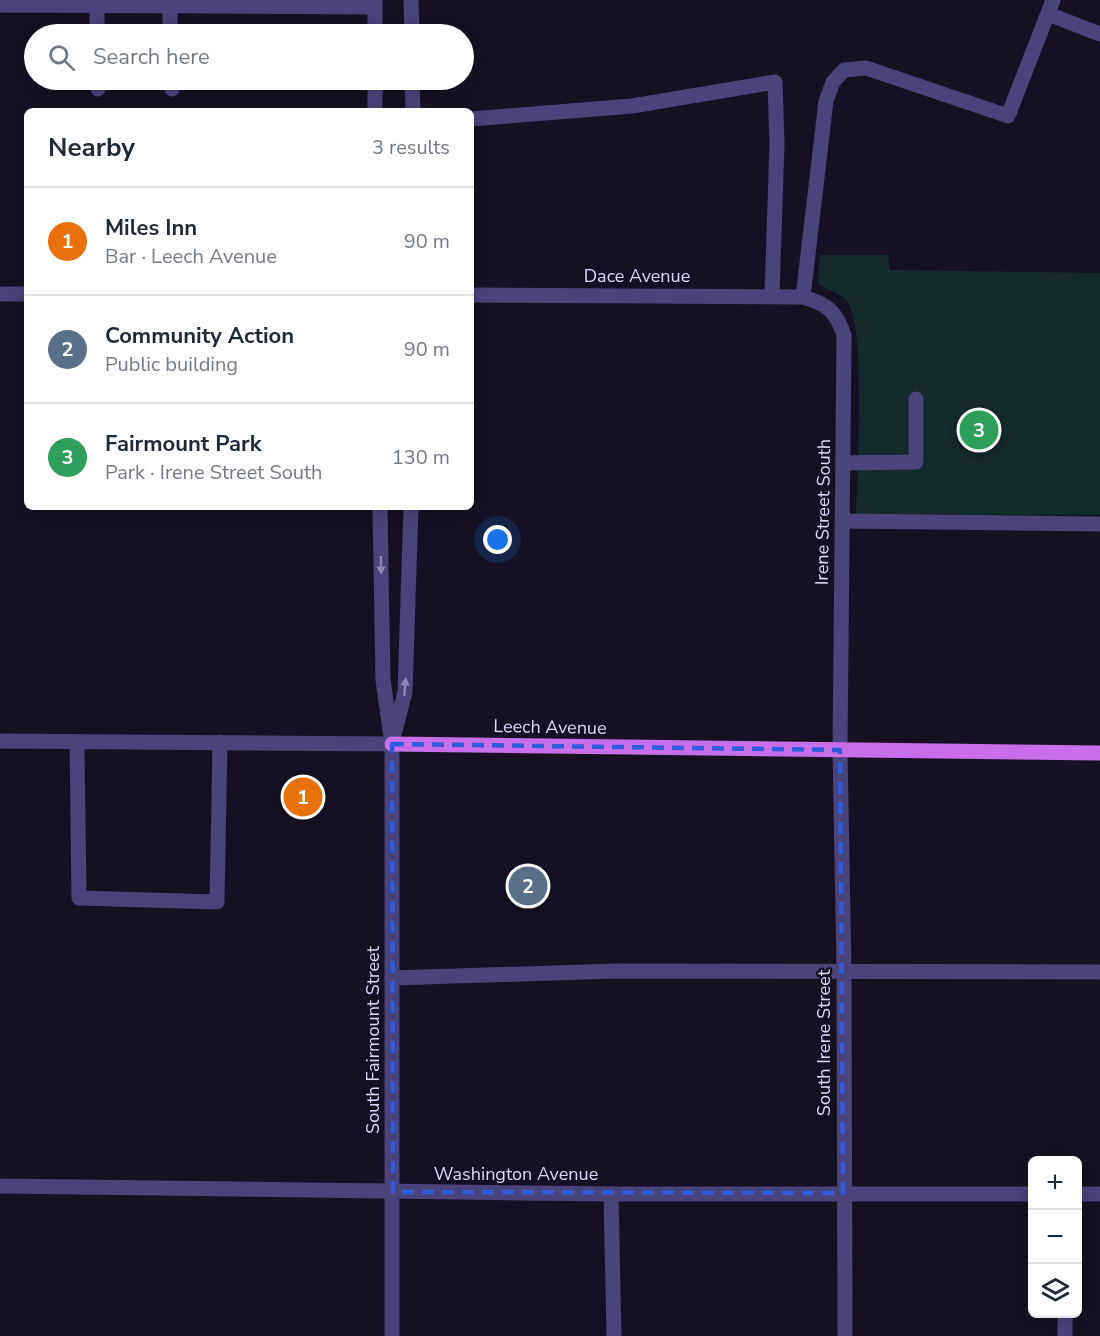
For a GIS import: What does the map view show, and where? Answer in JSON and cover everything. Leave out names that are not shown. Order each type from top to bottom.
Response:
[{"type":"main road","name":"Leech Avenue","points":[[392,744],[1100,753]]},
{"type":"street","points":[[411,0],[412,24]]},
{"type":"street","points":[[0,5],[375,4],[375,24]]},
{"type":"street","points":[[97,6],[97,24]]},
{"type":"street","points":[[170,6],[170,24]]},
{"type":"street","points":[[803,297],[826,101],[833,82],[844,70],[866,68],[1008,116],[1050,7],[1100,34]]},
{"type":"street","points":[[474,119],[633,106],[775,82],[777,144],[772,295]]},
{"type":"street","points":[[375,90],[375,108]]},
{"type":"street","points":[[412,90],[412,108]]},
{"type":"street","points":[[0,294],[24,294]]},
{"type":"street","name":"Dace Avenue","points":[[474,295],[772,295],[803,297]]},
{"type":"street","name":"Irene Street South","points":[[803,297],[823,303],[838,320],[844,335],[840,750]]},
{"type":"street","points":[[843,463],[916,462],[916,399]]},
{"type":"street","name":"South Fairmount Street","points":[[380,510],[383,680],[392,744],[392,1336]]},
{"type":"street","name":"South Fairmount Street","points":[[392,744],[405,692],[411,510]]},
{"type":"street","points":[[843,521],[1100,524]]},
{"type":"street","name":"Leech Avenue","points":[[0,741],[392,744]]},
{"type":"street","points":[[77,742],[79,898],[217,902],[220,742]]},
{"type":"street","name":"South Irene Street","points":[[840,750],[844,970],[845,1336]]},
{"type":"street","points":[[392,978],[617,971],[1100,972]]},
{"type":"street","name":"Washington Avenue","points":[[0,1186],[611,1194],[1028,1194]]},
{"type":"street","points":[[611,1194],[614,1336]]},
{"type":"street","points":[[1082,1194],[1100,1194]]},
{"type":"street","points":[[1065,1318],[1065,1336]]},
{"type":"highlighted area","points":[[392,744],[840,750],[843,1193],[393,1192]]},
{"type":"green space","points":[[820,255],[888,255],[890,270],[1100,273],[1100,515],[856,514],[859,436],[857,338],[852,314],[846,300],[818,284]]},
{"type":"place","name":"Fairmount Park","points":[[979,430]]},
{"type":"place","name":"Miles Inn","points":[[303,797]]},
{"type":"place","name":"Community Action","points":[[528,886]]}]
